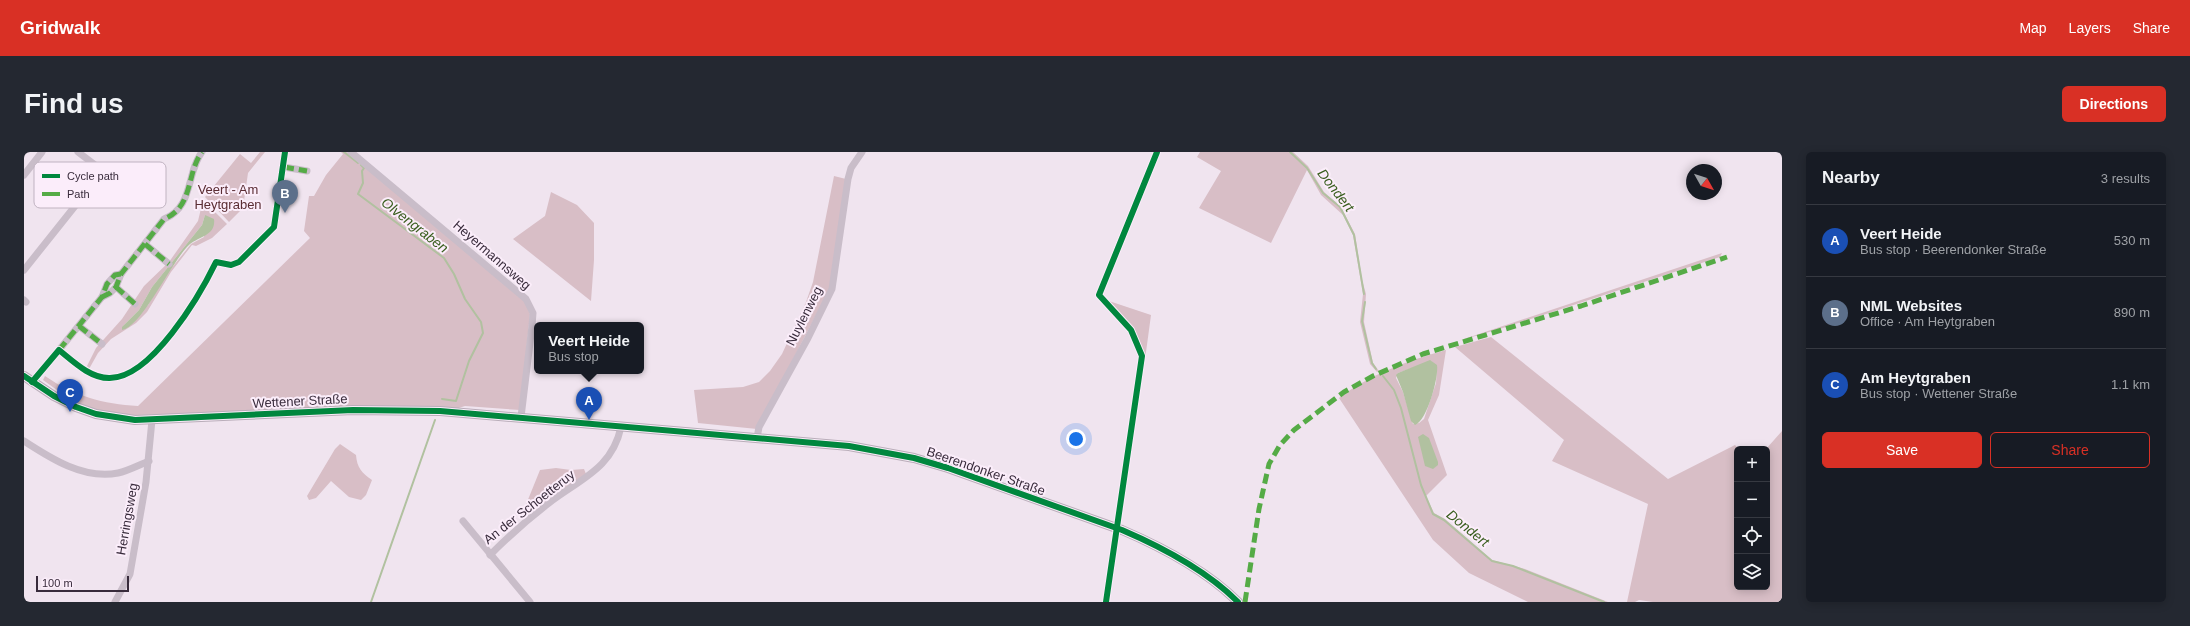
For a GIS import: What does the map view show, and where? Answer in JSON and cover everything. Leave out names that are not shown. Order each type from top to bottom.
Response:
[{"type":"street","points":[[34,162],[42,152]]},
{"type":"street","points":[[78,152],[91,162]]},
{"type":"street","points":[[102,297],[110,294],[116,287],[121,274],[164,219],[172,216],[186,199],[197,158],[202,152]]},
{"type":"street","points":[[59,350],[86,371],[101,378],[119,377],[137,368],[173,332],[201,293],[216,262],[231,265],[239,262],[274,227],[286,152]]},
{"type":"street","name":"Heyermannsweg","points":[[351,152],[506,281],[530,305],[533,313],[532,326],[521,418]]},
{"type":"street","name":"Nuylenweg","points":[[757,438],[760,427],[770,406],[808,338],[832,289],[848,179],[851,168],[862,152]]},
{"type":"street","points":[[24,175],[34,162]]},
{"type":"street","points":[[284,167],[307,171]]},
{"type":"street","points":[[24,270],[73,208]]},
{"type":"street","points":[[145,244],[169,264]]},
{"type":"street","points":[[28,379],[59,350],[102,297],[107,284],[115,275],[121,274]]},
{"type":"street","points":[[116,287],[135,304]]},
{"type":"street","points":[[79,326],[102,344]]},
{"type":"street","name":"Wettener Straße","points":[[28,379],[59,399],[96,414],[135,420],[353,410],[440,411],[586,423]]},
{"type":"street","name":"Herringsweg","points":[[114,602],[130,574],[149,460],[152,420]]},
{"type":"street","name":"Beerendonker Straße","points":[[586,423],[757,438],[881,451],[948,468],[1117,528],[1150,542],[1200,572],[1237,601]]},
{"type":"street","name":"An der Schoetteruy","points":[[463,521],[490,555],[517,528],[599,467],[612,452],[618,441],[621,427]]},
{"type":"street","points":[[24,440],[55,461],[75,469],[98,473],[117,474],[149,460]]},
{"type":"street","points":[[490,555],[530,602]]},
{"type":"green space","name":"Veert - Am Heytgraben","points":[[260,152],[265,152],[248,173],[243,208],[229,222],[205,197],[240,154],[251,163]]},
{"type":"green space","points":[[341,152],[347,152],[524,300],[530,314],[520,410],[465,406],[440,414],[364,412],[138,415],[128,417],[107,414],[87,407],[58,394],[57,390],[43,380],[45,376],[67,389],[89,398],[138,406],[310,238],[304,231],[309,196],[314,196],[326,175],[343,154]]},
{"type":"green space","points":[[1200,152],[1293,152],[1308,166],[1324,192],[1341,207],[1355,234],[1362,280],[1366,294],[1364,322],[1373,363],[1379,371],[1377,372],[1370,364],[1360,322],[1363,294],[1353,235],[1343,215],[1321,195],[1307,170],[1271,243],[1199,208],[1221,171],[1197,157]]},
{"type":"green space","points":[[834,176],[846,179],[830,288],[757,429],[698,423],[694,390],[743,387],[759,382],[770,371],[782,354],[806,302],[813,282]]},
{"type":"green space","points":[[551,192],[577,205],[594,223],[594,260],[591,301],[513,239],[545,216]]},
{"type":"green space","points":[[203,200],[227,224],[212,238],[196,246],[192,245],[171,272],[147,312],[136,323],[111,339],[98,353],[89,369],[87,366],[96,348],[122,319],[144,286],[169,262],[198,221]],"holes":[[[205,215],[204,237],[191,244],[166,275],[148,305],[122,327],[139,310],[152,287],[202,225]]]},
{"type":"green space","points":[[1722,253],[1720,257],[1503,328],[1458,341]]},
{"type":"green space","points":[[1109,301],[1151,315],[1144,367],[1141,346],[1134,330]]},
{"type":"green space","points":[[1491,337],[1668,479],[1735,445],[1734,590],[1770,590],[1770,446],[1769,446],[1782,431],[1782,602],[1653,602],[1639,600],[1635,602],[1627,602],[1648,504],[1552,461],[1564,440],[1455,347]]},
{"type":"green space","points":[[1446,350],[1439,395],[1428,420],[1447,475],[1426,496],[1434,513],[1445,519],[1492,560],[1525,569],[1608,602],[1528,602],[1469,573],[1433,540],[1339,398],[1376,375]],"holes":[[[1431,361],[1437,367],[1436,383],[1424,419],[1419,423],[1413,424],[1403,392],[1396,378],[1398,373]]]},
{"type":"green space","points":[[340,444],[356,455],[361,470],[372,480],[366,495],[361,500],[349,497],[331,481],[316,498],[309,500],[307,496],[335,449]]},
{"type":"green space","points":[[556,468],[571,470],[584,469],[586,474],[525,517],[525,507],[540,470]]},
{"type":"shaded area","points":[[205,215],[214,219],[214,224],[210,232],[190,244],[183,252],[139,318],[130,326],[122,330],[122,327],[139,310],[152,287],[202,225]]},
{"type":"shaded area","points":[[1430,360],[1437,365],[1434,388],[1424,416],[1415,425],[1411,421],[1403,392],[1396,375]]},
{"type":"shaded area","points":[[1423,434],[1429,438],[1438,462],[1438,465],[1433,469],[1425,466],[1418,437]]},
{"type":"waterway","name":"Olvengraben","points":[[344,152],[358,163]]},
{"type":"waterway","name":"Dondert","points":[[1290,152],[1307,168],[1323,193],[1340,207],[1354,235],[1364,294]]},
{"type":"waterway","name":"Olvengraben","points":[[361,165],[364,168],[362,171],[363,183],[358,194],[444,258],[454,274],[465,299],[481,322],[483,333],[469,361],[456,401],[442,399]]},
{"type":"waterway","name":"Dondert","points":[[1365,302],[1362,321],[1372,363],[1376,369]]},
{"type":"waterway","name":"Dondert","points":[[1383,376],[1394,390],[1401,408],[1421,485],[1433,514],[1444,520],[1492,561],[1513,566],[1604,602]]},
{"type":"waterway","name":"Olvengraben","points":[[371,602],[435,420]]},
{"type":"marked path","points":[[102,297],[110,293],[116,287],[121,274],[164,219],[174,214],[180,206],[185,198],[197,160],[202,152]]},
{"type":"marked path","points":[[284,167],[307,171]]},
{"type":"marked path","points":[[145,244],[169,264]]},
{"type":"marked path","points":[[1245,602],[1259,509],[1269,464],[1280,445],[1294,430],[1344,392],[1373,376],[1423,354],[1581,306],[1727,257]]},
{"type":"marked path","points":[[59,350],[102,297],[107,284],[115,275],[121,274]]},
{"type":"marked path","points":[[116,287],[135,304]]},
{"type":"marked path","points":[[79,326],[102,344]]},
{"type":"cycle path","points":[[32,382],[59,350],[82,368],[102,377],[109,378],[125,375],[141,365],[172,333],[198,294],[216,262],[231,265],[239,262],[274,227],[285,152]]},
{"type":"cycle path","points":[[1106,602],[1142,356],[1131,330],[1099,295],[1157,152]]},
{"type":"cycle path","points":[[24,376],[54,396],[76,407],[96,414],[135,420],[353,410],[440,411],[849,446],[914,458],[948,468],[1138,537],[1169,552],[1198,570],[1226,590],[1238,602]]},
{"type":"place","name":"NML Websites","points":[[285,213]]},
{"type":"place","name":"Am Heytgraben","points":[[70,412]]},
{"type":"place","name":"Veert Heide","points":[[589,420]]}]
